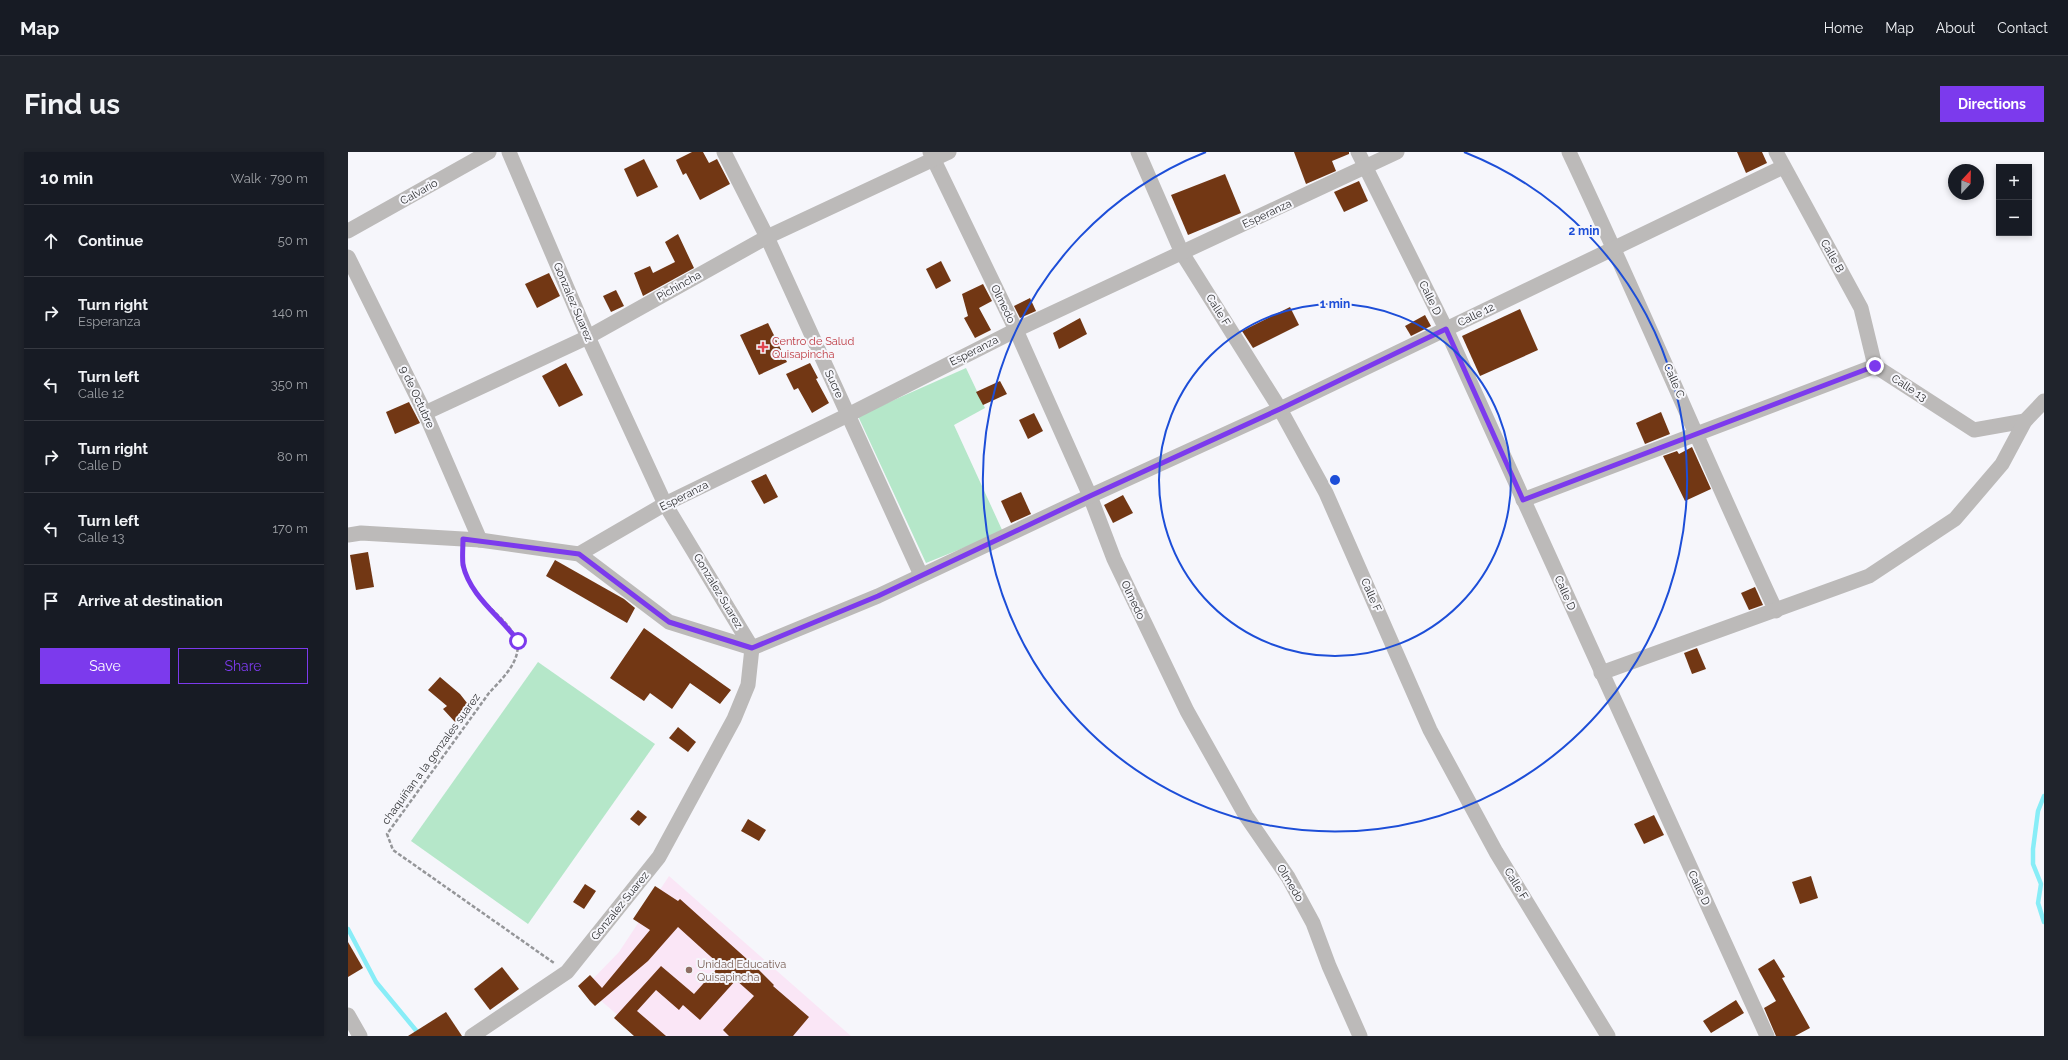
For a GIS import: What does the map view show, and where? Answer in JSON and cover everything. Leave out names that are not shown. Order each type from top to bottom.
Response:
[{"type":"street","name":"Calvario","points":[[348,231],[489,152]]},
{"type":"street","name":"Gonzalez Suarez","points":[[472,1036],[567,972],[659,857],[734,719],[748,685],[752,648],[665,504],[588,338],[509,152]]},
{"type":"street","name":"Sucre","points":[[724,152],[767,237],[921,575]]},
{"type":"street","name":"Pichincha","points":[[425,413],[588,338],[767,237],[932,156],[949,152]]},
{"type":"street","name":"Calle F","points":[[1138,152],[1182,253],[1280,409],[1326,493],[1430,730],[1496,852],[1608,1036]]},
{"type":"street","name":"Calle D","points":[[1358,152],[1446,329],[1767,1036]]},
{"type":"street","name":"Esperanza","points":[[579,554],[665,504],[848,415],[1016,330],[1397,152]]},
{"type":"street","name":"Calle C","points":[[1569,152],[1614,248],[1697,434],[1718,486],[1776,611]]},
{"type":"street","name":"Calle B","points":[[1776,152],[1861,308],[1875,366]]},
{"type":"street","name":"Olmedo","points":[[932,156],[1016,330],[1090,496],[1114,559],[1187,711],[1246,816],[1288,877],[1313,923],[1329,966],[1360,1036]]},
{"type":"street","name":"Calle 12","points":[[752,648],[878,596],[1090,496],[1280,409],[1783,167]]},
{"type":"street","name":"9 de Octubre","points":[[348,257],[425,413],[480,540]]},
{"type":"street","name":"Calle 13","points":[[1875,366],[1974,430],[2026,421]]},
{"type":"street","points":[[1523,500],[1875,366]]},
{"type":"street","points":[[1601,673],[1776,611],[1869,576],[1955,519],[2002,464],[2026,421],[2044,401]]},
{"type":"street","points":[[348,535],[361,533],[480,540],[579,554],[669,622],[752,648]]},
{"type":"street","points":[[348,1015],[360,1036]]},
{"type":"path","name":"chaquiñan a la gonzales suarez","points":[[463,539],[463,564],[474,590],[507,626],[518,641],[517,654],[504,676],[489,693],[387,834],[393,850],[567,972]]},
{"type":"shaded area","name":"Unidad Educativa Quisapincha","points":[[669,876],[851,1036],[642,1036],[585,987],[619,952]]},
{"type":"green space","points":[[966,368],[985,408],[954,425],[1003,532],[926,563],[858,416]]},
{"type":"green space","points":[[538,662],[655,744],[528,924],[411,841]]},
{"type":"building","points":[[692,152],[703,152],[709,163],[717,159],[730,184],[700,200],[686,173],[683,175],[676,160]]},
{"type":"building","points":[[1294,152],[1349,152],[1349,154],[1332,161],[1336,171],[1306,184]]},
{"type":"building","points":[[1737,152],[1762,152],[1767,163],[1746,173]]},
{"type":"building","points":[[644,159],[658,187],[637,197],[624,169]]},
{"type":"building","points":[[1225,174],[1241,213],[1188,235],[1171,195]]},
{"type":"building","points":[[1359,181],[1368,201],[1344,212],[1334,192]]},
{"type":"building","points":[[678,234],[694,268],[643,296],[634,273],[650,266],[653,273],[675,262],[665,242]]},
{"type":"building","points":[[941,261],[951,281],[936,289],[926,269]]},
{"type":"building","points":[[549,273],[560,296],[537,308],[525,284]]},
{"type":"building","points":[[983,284],[992,301],[979,308],[991,330],[975,338],[964,318],[968,316],[962,294]]},
{"type":"building","points":[[616,290],[624,306],[611,312],[603,296]]},
{"type":"building","points":[[1030,298],[1036,311],[1020,318],[1014,306]]},
{"type":"building","points":[[1290,307],[1299,325],[1253,348],[1242,331]]},
{"type":"building","points":[[1520,309],[1538,350],[1480,376],[1462,336]]},
{"type":"building","points":[[1425,315],[1431,326],[1411,336],[1405,326]]},
{"type":"building","points":[[1080,318],[1087,334],[1059,349],[1053,333]]},
{"type":"building","points":[[768,323],[787,362],[759,375],[740,335]]},
{"type":"building","points":[[566,363],[583,395],[559,407],[542,376]]},
{"type":"building","points":[[810,363],[818,378],[816,379],[829,403],[812,413],[798,388],[794,390],[786,374]]},
{"type":"building","points":[[1000,381],[1007,394],[983,405],[976,392]]},
{"type":"building","points":[[409,402],[420,423],[395,434],[386,412]]},
{"type":"building","points":[[1661,412],[1670,434],[1645,444],[1636,423]]},
{"type":"building","points":[[1034,413],[1043,431],[1028,439],[1019,420]]},
{"type":"building","points":[[1692,447],[1711,489],[1685,501],[1663,456],[1677,451],[1679,454]]},
{"type":"building","points":[[766,474],[778,497],[764,504],[751,481]]},
{"type":"building","points":[[1021,492],[1031,514],[1011,523],[1001,501]]},
{"type":"building","points":[[1123,495],[1133,513],[1113,523],[1104,505]]},
{"type":"building","points":[[368,552],[374,587],[356,590],[350,555]]},
{"type":"building","points":[[555,560],[624,599],[635,608],[627,623],[546,576]]},
{"type":"building","points":[[1755,587],[1763,605],[1749,610],[1741,593]]},
{"type":"building","points":[[644,628],[731,690],[720,704],[690,683],[672,709],[650,693],[644,701],[610,678]]},
{"type":"building","points":[[1697,648],[1706,669],[1692,674],[1684,653]]},
{"type":"building","points":[[440,677],[460,694],[471,708],[455,722],[443,709],[447,706],[428,690]]},
{"type":"building","points":[[678,727],[696,742],[688,752],[669,738]]},
{"type":"building","points":[[638,810],[647,817],[639,826],[630,819]]},
{"type":"building","points":[[1654,815],[1664,835],[1644,844],[1634,824]]},
{"type":"building","points":[[748,819],[766,830],[759,841],[741,831]]},
{"type":"building","points":[[1811,876],[1818,898],[1800,904],[1792,882]]},
{"type":"building","points":[[585,884],[596,891],[584,909],[573,902]]},
{"type":"building","points":[[655,886],[678,901],[680,899],[758,969],[774,985],[773,986],[809,1017],[793,1036],[729,1036],[723,1030],[754,996],[736,980],[700,1020],[683,1005],[679,1010],[656,990],[637,1011],[666,1036],[634,1036],[614,1018],[661,966],[694,994],[720,965],[678,927],[648,961],[595,1006],[590,1001],[578,986],[590,975],[602,988],[650,930],[633,919]]},
{"type":"building","points":[[348,942],[363,968],[348,977]]},
{"type":"building","points":[[1774,959],[1785,977],[1782,978],[1810,1028],[1795,1036],[1776,1036],[1764,1008],[1776,1001],[1758,969]]},
{"type":"building","points":[[502,967],[519,989],[490,1010],[474,989]]},
{"type":"building","points":[[1736,1000],[1744,1013],[1711,1033],[1703,1021]]},
{"type":"building","points":[[446,1012],[462,1036],[408,1036]]},
{"type":"waterway","points":[[2044,796],[2038,811],[2033,849],[2033,864],[2041,884],[2038,903],[2044,922]]},
{"type":"waterway","points":[[348,929],[376,982],[419,1034],[424,1036]]},
{"type":"place","name":"Centro de Salud Quisapincha","points":[[763,347]]},
{"type":"place","name":"Unidad Educativa Quisapincha","points":[[689,970]]},
{"type":"route","points":[[518,641],[507,626],[474,590],[463,564],[463,539],[579,554],[669,622],[752,648],[878,596],[1090,496],[1280,409],[1446,329],[1523,500],[1875,366]]}]
